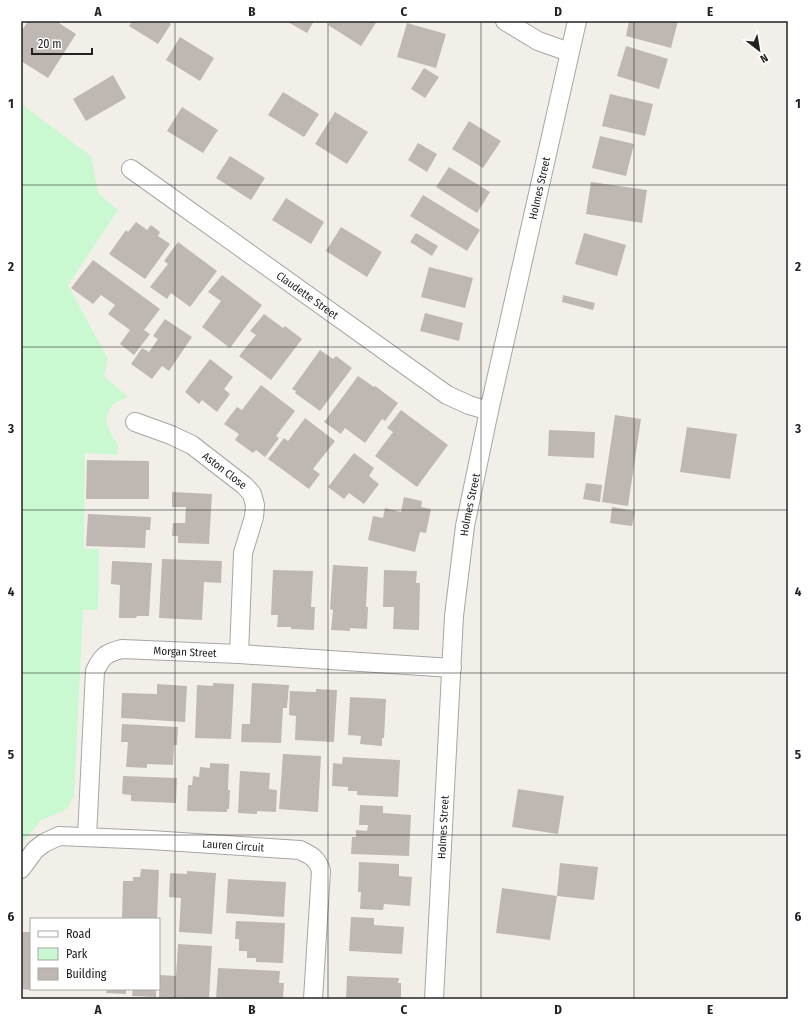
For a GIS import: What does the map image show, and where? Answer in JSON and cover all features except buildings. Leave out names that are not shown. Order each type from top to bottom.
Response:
[{"type":"street","points":[[505,21],[538,41],[569,52]]},
{"type":"street","name":"Holmes Street","points":[[434,999],[454,616],[465,526],[489,411],[577,21]]},
{"type":"street","name":"Claudette Street","points":[[131,169],[447,395],[469,405],[489,411]]},
{"type":"street","name":"Aston Close","points":[[135,422],[171,435],[192,445],[245,486],[252,494],[255,505],[254,517],[243,552],[239,654]]},
{"type":"street","name":"Morgan Street","points":[[87,836],[95,671],[99,662],[109,652],[122,648],[452,668]]},
{"type":"street","name":"Lauren Circuit","points":[[21,869],[35,850],[44,843],[59,836],[87,836],[300,850],[318,862],[321,872],[314,999]]},
{"type":"green space","points":[[21,104],[91,156],[98,193],[118,210],[68,285],[108,359],[104,376],[128,397],[112,405],[107,417],[108,427],[118,445],[117,455],[85,453],[84,549],[99,549],[98,610],[83,610],[74,796],[67,809],[40,821],[21,845]]}]
